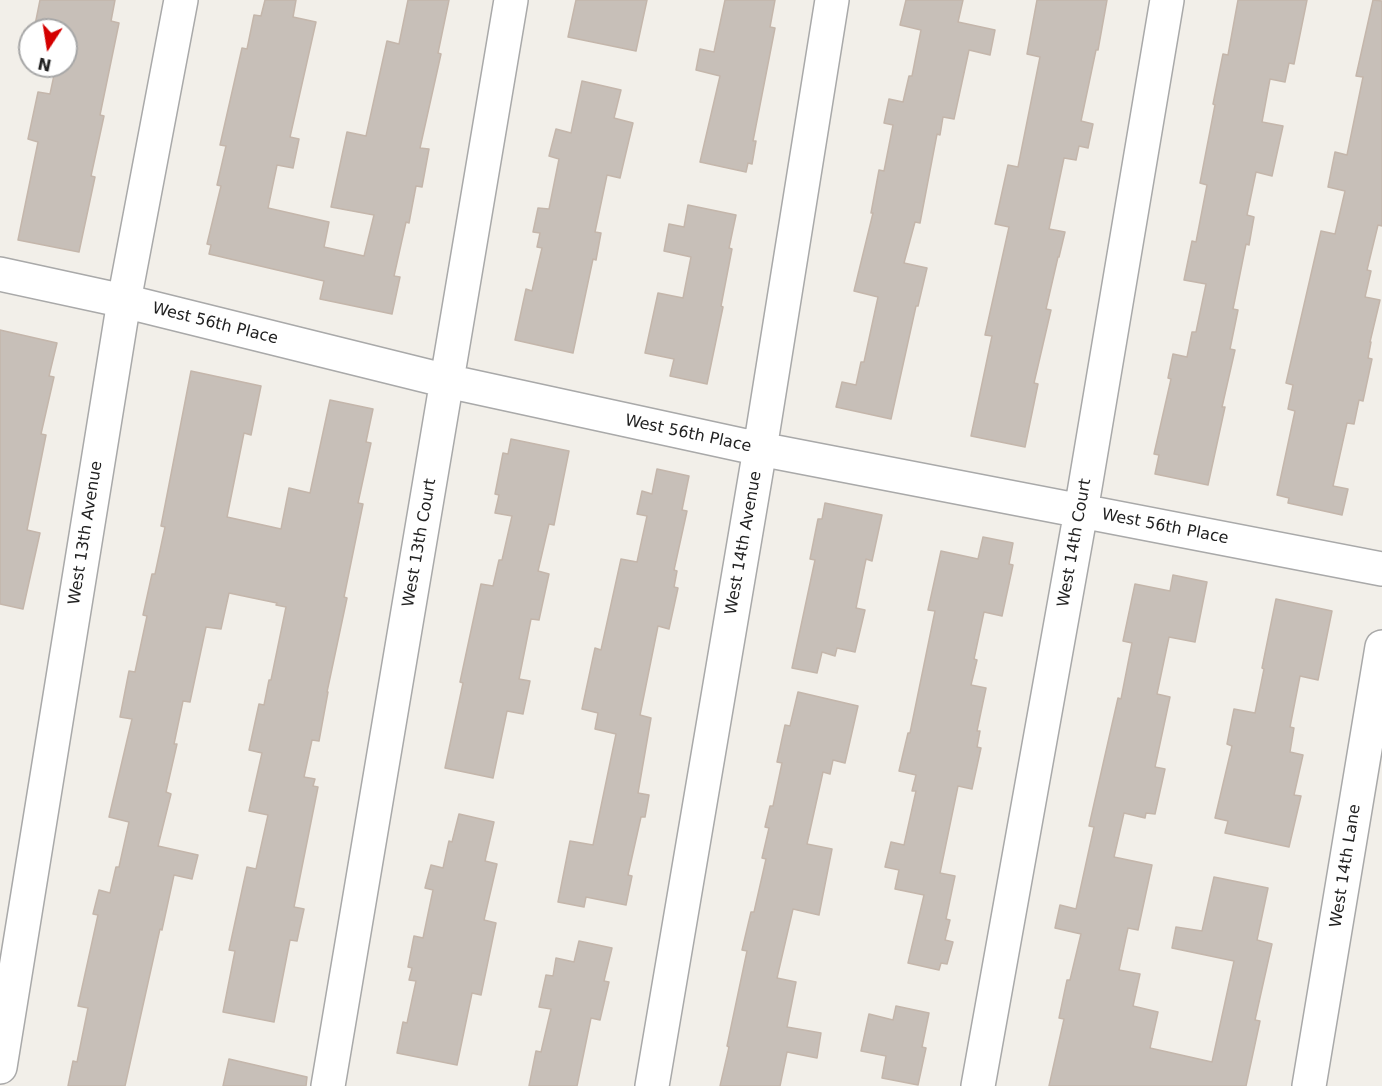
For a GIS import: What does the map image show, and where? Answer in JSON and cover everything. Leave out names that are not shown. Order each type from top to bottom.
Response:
[{"type":"street","name":"West 13th Avenue","points":[[0,1067],[124,301],[181,0]]},
{"type":"street","name":"West 13th Court","points":[[328,1086],[511,0]]},
{"type":"street","name":"West 14th Avenue","points":[[652,1086],[760,449],[832,0]]},
{"type":"street","name":"West 14th Court","points":[[978,1086],[1081,511],[1167,0]]},
{"type":"street","name":"West 56th Place","points":[[0,274],[124,301],[447,381],[760,449],[1382,569]]},
{"type":"street","name":"West 14th Lane","points":[[1310,1086],[1382,647]]},
{"type":"building","points":[[40,0],[115,0],[111,21],[119,23],[100,115],[104,116],[91,176],[95,177],[79,252],[18,240],[38,142],[28,139],[38,92],[50,94],[53,78],[78,78],[78,18],[36,18]]},
{"type":"building","points":[[265,0],[296,0],[293,17],[316,22],[290,137],[299,139],[293,168],[277,165],[268,208],[329,222],[324,247],[364,256],[374,215],[331,207],[347,132],[366,136],[387,41],[399,44],[408,0],[449,0],[438,53],[441,54],[420,148],[429,149],[422,187],[416,186],[409,223],[406,222],[394,276],[400,277],[392,314],[320,299],[324,281],[209,254],[211,245],[207,244],[221,186],[217,185],[226,146],[220,145],[242,48],[247,49],[254,15],[261,16]]},
{"type":"building","points":[[576,0],[647,0],[636,51],[568,37]]},
{"type":"building","points":[[725,0],[775,0],[770,27],[775,28],[753,141],[756,141],[752,164],[748,163],[746,172],[700,162],[720,76],[696,70],[700,49],[714,52]]},
{"type":"building","points":[[906,0],[963,0],[958,22],[995,30],[990,55],[969,50],[954,119],[943,117],[940,135],[937,134],[920,223],[915,222],[904,263],[927,268],[918,306],[916,306],[891,419],[836,407],[842,382],[856,385],[861,362],[864,362],[878,297],[854,291],[873,213],[871,213],[879,170],[884,171],[893,125],[884,123],[889,99],[903,102],[909,76],[912,76],[921,30],[900,25]]},
{"type":"building","points":[[1037,0],[1107,0],[1081,121],[1093,124],[1088,148],[1079,146],[1076,160],[1064,158],[1049,229],[1065,232],[1046,309],[1051,310],[1034,383],[1038,384],[1025,447],[971,436],[992,336],[985,335],[1009,227],[995,224],[1008,165],[1018,167],[1040,57],[1027,54]]},
{"type":"building","points":[[1238,0],[1307,0],[1294,64],[1289,63],[1285,82],[1270,79],[1262,122],[1283,126],[1272,176],[1256,172],[1247,215],[1254,217],[1233,309],[1238,310],[1230,349],[1235,350],[1208,485],[1155,474],[1159,455],[1154,454],[1171,379],[1168,378],[1173,354],[1187,357],[1192,332],[1196,332],[1206,284],[1184,280],[1192,241],[1196,242],[1207,185],[1200,183],[1215,105],[1213,104],[1223,54],[1228,55]]},
{"type":"building","points":[[1373,0],[1382,1],[1382,226],[1378,225],[1367,270],[1371,271],[1365,297],[1380,300],[1370,342],[1368,358],[1372,359],[1363,401],[1359,400],[1354,424],[1347,423],[1333,486],[1348,489],[1342,515],[1288,503],[1289,498],[1277,495],[1295,411],[1288,409],[1293,385],[1286,383],[1321,231],[1335,234],[1345,191],[1328,187],[1335,152],[1347,155],[1363,77],[1356,76]]},
{"type":"building","points":[[582,81],[621,90],[614,118],[633,123],[620,178],[607,175],[595,232],[601,233],[596,260],[593,259],[573,353],[515,340],[526,289],[532,291],[542,248],[537,247],[540,233],[533,232],[538,208],[549,209],[559,159],[549,156],[556,129],[571,133]]},
{"type":"building","points":[[688,205],[736,215],[729,248],[732,249],[721,306],[723,307],[707,384],[670,376],[674,359],[645,353],[658,293],[683,298],[691,257],[664,251],[669,224],[684,227]]},
{"type":"building","points":[[0,330],[57,343],[49,376],[54,377],[41,434],[46,435],[27,530],[40,533],[23,609],[0,604]]},
{"type":"building","points":[[191,371],[261,386],[251,435],[244,433],[227,517],[281,529],[289,488],[310,493],[330,400],[373,409],[366,442],[371,443],[358,503],[363,504],[344,597],[347,598],[319,741],[312,740],[304,777],[315,779],[313,786],[318,787],[294,907],[304,909],[297,941],[290,940],[274,1022],[223,1012],[235,951],[229,950],[247,867],[256,869],[268,815],[249,811],[262,753],[249,750],[259,704],[264,705],[269,680],[271,680],[286,607],[229,593],[221,629],[206,627],[190,702],[183,701],[174,744],[177,744],[166,792],[171,794],[158,846],[198,855],[192,879],[174,875],[125,1086],[68,1086],[73,1061],[77,1062],[88,1008],[78,1006],[98,915],[93,914],[99,890],[110,893],[116,867],[119,867],[129,822],[109,817],[132,719],[120,717],[129,671],[135,672],[147,616],[143,615],[165,527],[161,526]]},
{"type":"building","points":[[511,439],[569,451],[554,525],[549,524],[538,571],[549,574],[539,620],[531,619],[519,679],[530,681],[523,714],[507,711],[493,778],[445,768],[481,584],[493,586],[499,560],[502,560],[512,516],[495,513],[499,495],[495,494],[503,453],[508,454]]},
{"type":"building","points":[[657,469],[689,476],[682,510],[687,511],[674,570],[677,571],[674,587],[678,588],[669,629],[658,626],[640,715],[651,718],[638,793],[649,795],[645,817],[641,817],[628,875],[632,876],[626,905],[586,897],[584,907],[558,902],[570,841],[593,845],[616,734],[595,729],[598,713],[582,709],[595,648],[601,650],[621,559],[637,562],[647,516],[637,514],[642,491],[652,494]]},
{"type":"building","points":[[825,503],[882,515],[872,561],[866,559],[856,608],[865,610],[855,652],[837,648],[835,656],[822,652],[817,673],[792,668],[815,560],[810,559],[818,519],[822,519]]},
{"type":"building","points":[[983,537],[1013,543],[1009,564],[1013,565],[1002,616],[984,612],[974,659],[977,660],[971,685],[986,688],[977,731],[980,731],[977,747],[981,748],[972,789],[958,786],[940,873],[955,876],[946,919],[950,920],[945,940],[953,942],[947,964],[941,963],[939,970],[908,963],[924,895],[895,889],[899,870],[885,867],[891,842],[904,845],[916,791],[912,791],[916,775],[899,771],[908,733],[910,733],[935,611],[928,610],[941,551],[978,559]]},
{"type":"building","points":[[1173,575],[1207,582],[1195,642],[1169,637],[1157,694],[1170,697],[1155,767],[1165,769],[1155,814],[1146,813],[1145,818],[1124,813],[1114,857],[1152,865],[1138,930],[1128,928],[1119,970],[1140,974],[1133,1006],[1158,1012],[1150,1048],[1212,1062],[1234,961],[1172,948],[1176,927],[1202,931],[1214,877],[1268,888],[1257,940],[1272,944],[1255,1020],[1260,1021],[1246,1086],[1049,1086],[1064,1019],[1059,1018],[1067,980],[1070,980],[1081,934],[1055,928],[1060,905],[1076,909],[1094,827],[1089,826],[1118,698],[1121,699],[1132,643],[1123,641],[1135,584],[1170,591]]},
{"type":"building","points":[[1276,599],[1332,611],[1318,680],[1300,676],[1290,727],[1294,728],[1290,752],[1303,755],[1294,795],[1301,796],[1289,847],[1225,833],[1228,821],[1215,818],[1232,746],[1227,744],[1234,709],[1255,713]]},
{"type":"building","points":[[798,692],[858,706],[845,763],[833,760],[830,774],[823,772],[807,844],[832,849],[819,915],[793,909],[777,978],[796,982],[787,1027],[821,1033],[817,1058],[787,1052],[780,1086],[720,1086],[747,951],[742,950],[751,912],[754,912],[766,859],[762,858],[769,828],[765,827],[770,806],[773,806],[782,763],[777,762],[785,725],[790,726]]},
{"type":"building","points":[[459,814],[494,822],[485,861],[497,864],[484,920],[496,923],[481,995],[472,993],[457,1065],[397,1053],[403,1022],[407,1023],[416,981],[409,980],[412,968],[408,967],[414,936],[423,938],[433,890],[425,888],[431,865],[443,868],[449,841],[452,842]]},
{"type":"building","points":[[579,941],[612,948],[604,981],[609,982],[600,1020],[591,1018],[577,1086],[529,1086],[536,1051],[541,1052],[551,1009],[539,1007],[546,975],[553,976],[556,958],[574,962]]},
{"type":"building","points":[[896,1006],[929,1013],[922,1047],[926,1048],[918,1085],[882,1078],[886,1056],[861,1051],[869,1014],[893,1020]]},
{"type":"building","points":[[229,1059],[307,1077],[306,1086],[223,1086]]}]
